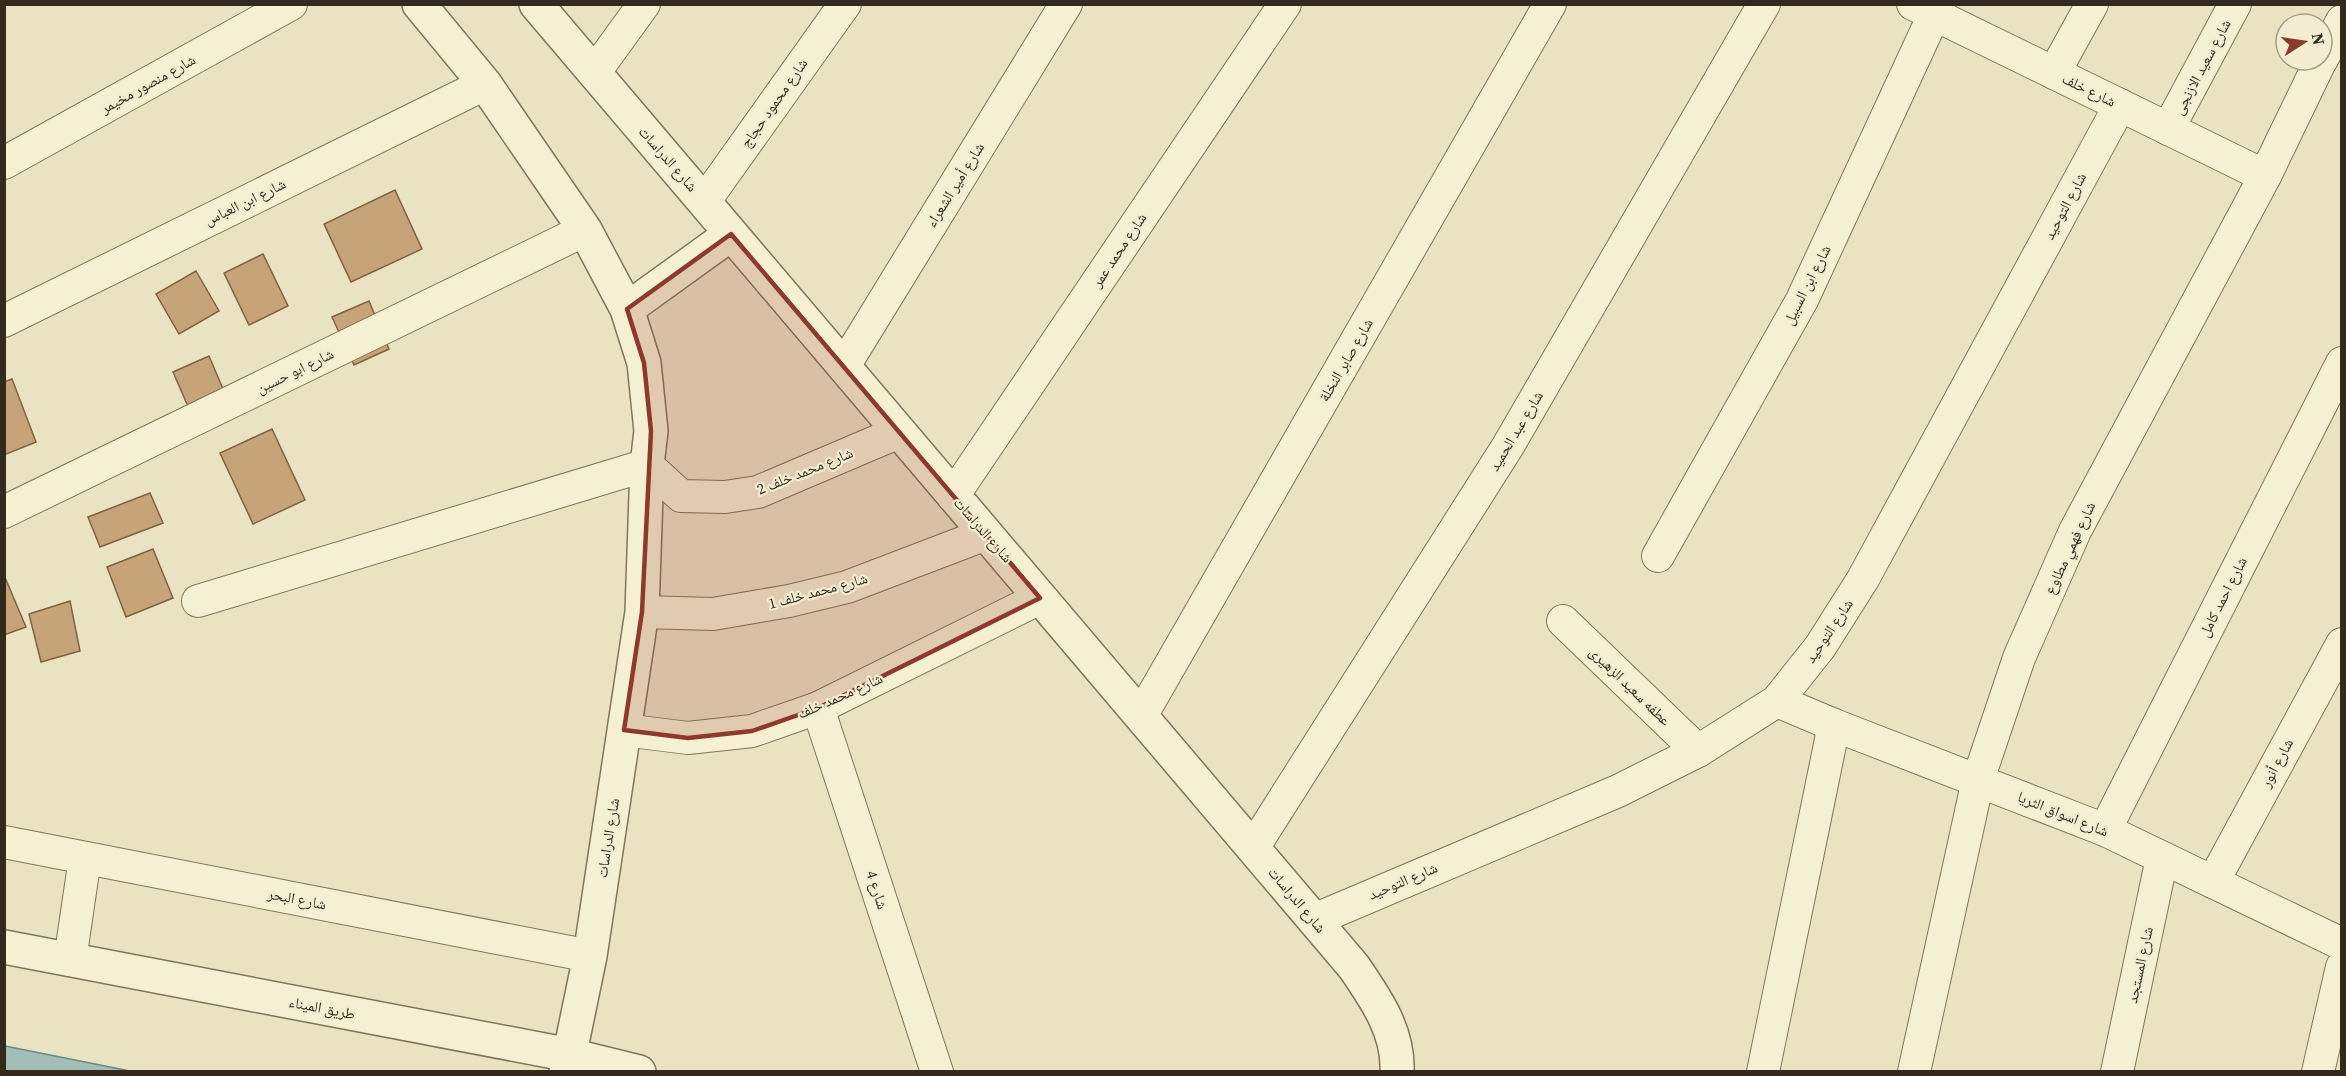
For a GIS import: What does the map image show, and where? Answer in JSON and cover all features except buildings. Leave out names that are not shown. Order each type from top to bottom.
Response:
[{"type":"street","name":"شارع منصور مخيمر","points":[[4,163],[291,4]]},
{"type":"street","name":"شارع الدراسات","points":[[419,4],[485,84],[585,230],[627,309],[644,363],[651,431],[647,465],[642,612],[590,956],[568,1063]]},
{"type":"street","name":"شارع الدراسات","points":[[536,4],[1354,968],[1382,1008],[1398,1056],[1398,1071]]},
{"type":"street","points":[[594,73],[644,4]]},
{"type":"street","name":"شارع محمود حجاج","points":[[704,202],[845,4]]},
{"type":"street","name":"شارع أمير الشعراء","points":[[844,366],[1066,4]]},
{"type":"street","name":"شارع محمد عمر","points":[[953,496],[1285,4]]},
{"type":"street","name":"شارع صابر النخلة","points":[[1141,716],[1550,4]]},
{"type":"street","name":"شارع عبد الحميد","points":[[1253,848],[1508,446],[1764,4]]},
{"type":"street","points":[[2054,73],[2092,4]]},
{"type":"street","name":"شارع سعيد الازنجى","points":[[2168,129],[2235,4]]},
{"type":"street","name":"شارع خلف","points":[[1929,8],[2054,73],[2265,176]]},
{"type":"street","name":"شارع ابن السبيل","points":[[1658,556],[1802,300],[1929,8]]},
{"type":"street","name":"شارع فهمي مطاوع","points":[[1914,1071],[1978,780],[2019,658],[2075,531],[2318,72]]},
{"type":"street","name":"شارع ابن العباس","points":[[4,321],[485,84]]},
{"type":"street","name":"شارع التوحيد","points":[[1314,920],[1618,791],[1698,751],[1777,701],[1820,647],[1863,579],[2120,105]]},
{"type":"street","name":"شارع ابو حسين","points":[[4,512],[585,230]]},
{"type":"street","points":[[627,309],[731,234]]},
{"type":"street","name":"شارع احمد كامل","points":[[2105,830],[2342,363]]},
{"type":"street","name":"شارع محمد خلف 2","points":[[647,465],[681,496],[725,497],[758,492],[899,432]]},
{"type":"street","points":[[198,601],[647,465]]},
{"type":"street","name":"شارع محمد خلف 1","points":[[642,612],[713,614],[789,601],[847,587],[986,534]]},
{"type":"street","name":"شارع محمد خلف","points":[[624,730],[688,738],[752,731],[818,708],[1040,598]]},
{"type":"street","name":"عطفه سعيد الزهيرى","points":[[1563,621],[1698,751]]},
{"type":"street","name":"شارع أنور","points":[[2213,882],[2342,644]]},
{"type":"street","name":"شارع اسواق الثريا","points":[[1777,701],[2105,830],[2342,944]]},
{"type":"street","name":"شارع 4","points":[[818,708],[937,1071]]},
{"type":"street","points":[[1763,1071],[1834,725]]},
{"type":"street","name":"شارع البحر","points":[[4,842],[590,956]]},
{"type":"street","points":[[70,960],[85,858]]},
{"type":"street","name":"شارع المستجد","points":[[2117,1071],[2162,858]]},
{"type":"street","name":"طريق الميناء","points":[[4,947],[568,1063],[639,1071]]},
{"type":"street","points":[[2318,1071],[2342,967]]},
{"type":"highlighted area","points":[[731,234],[1040,598],[818,708],[752,731],[688,738],[624,730],[642,612],[651,431],[644,363],[627,309]]},
{"type":"water","points":[[5,1046],[130,1071],[5,1071]]}]
